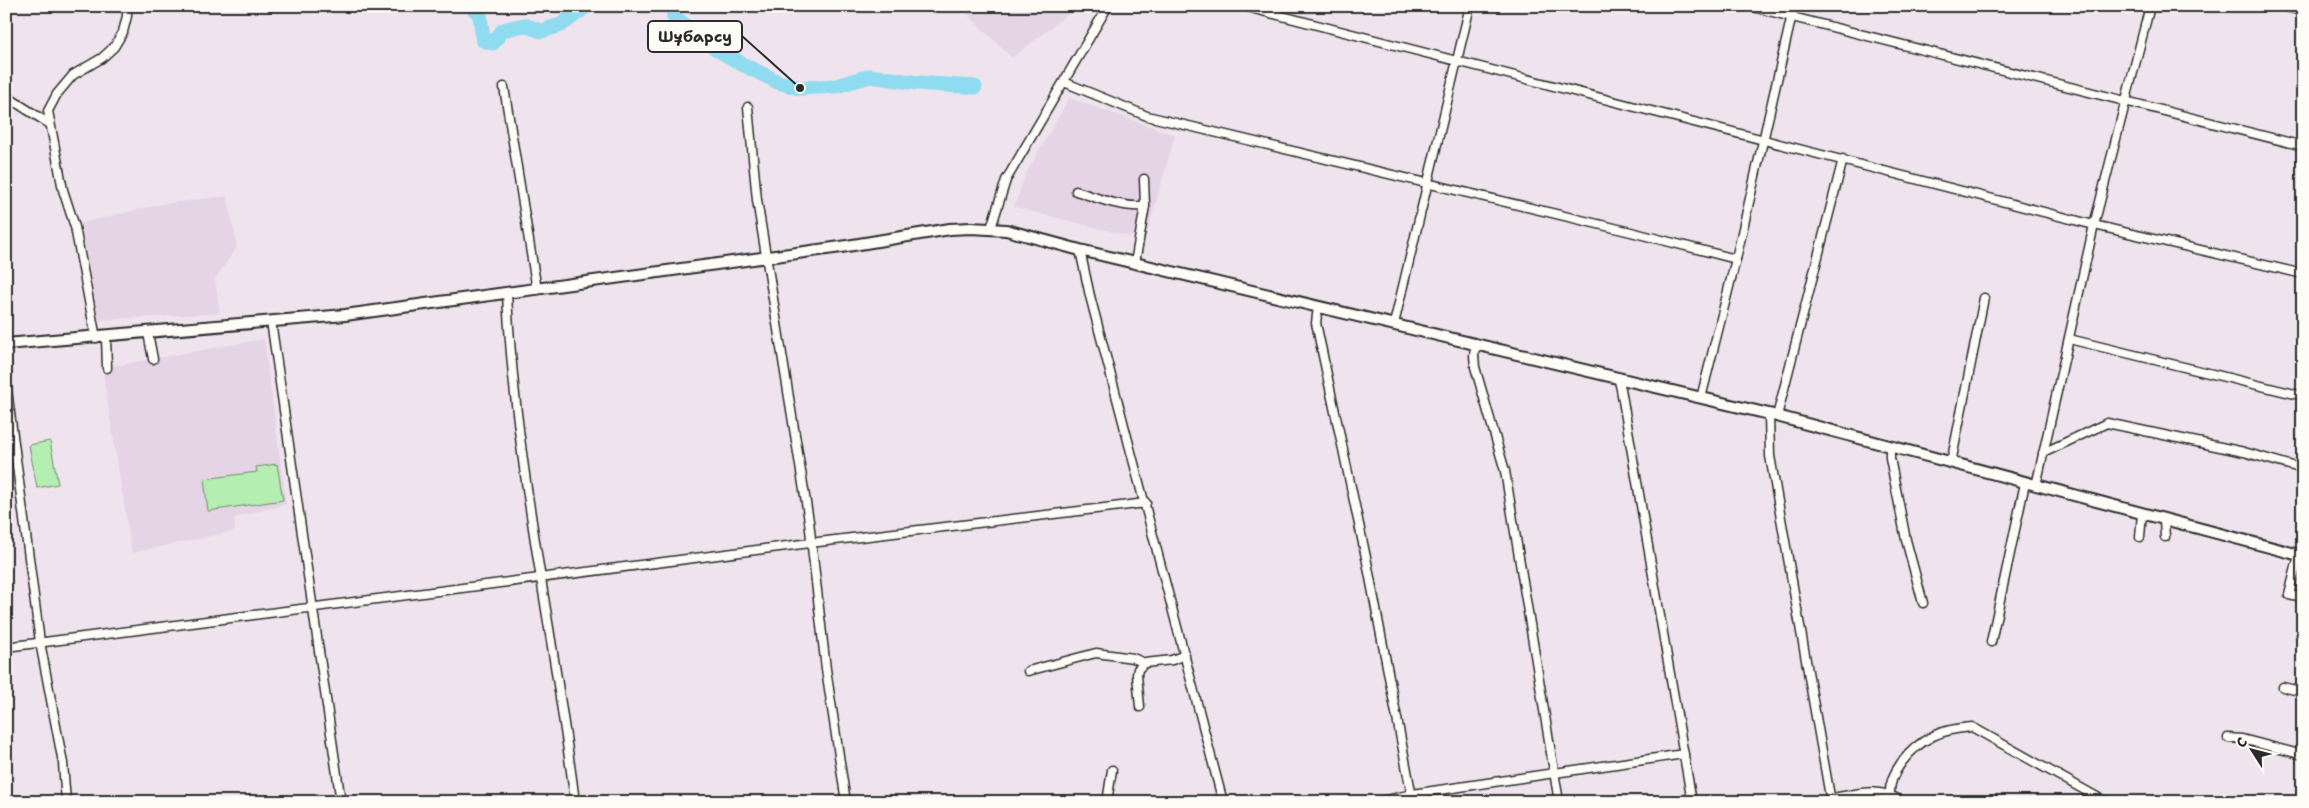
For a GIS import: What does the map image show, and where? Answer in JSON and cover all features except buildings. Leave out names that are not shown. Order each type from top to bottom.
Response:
[{"type":"street","points":[[108,368],[75,227],[63,190],[48,123],[48,110],[57,94],[73,75],[102,58],[114,47],[122,32],[127,16],[127,6]]},
{"type":"street","points":[[991,228],[1006,180],[1108,6]]},
{"type":"street","points":[[1243,6],[1458,63],[1843,159],[2094,225],[2303,274]]},
{"type":"street","points":[[1394,324],[1458,63],[1470,6]]},
{"type":"street","points":[[1749,6],[2303,146]]},
{"type":"street","points":[[1701,398],[1736,259],[1794,6]]},
{"type":"street","points":[[2036,486],[2094,225],[2150,6]]},
{"type":"street","points":[[2281,6],[2303,11]]},
{"type":"street","points":[[1064,82],[1148,116],[1736,259]]},
{"type":"street","points":[[504,86],[537,290]]},
{"type":"street","points":[[6,96],[48,123]]},
{"type":"street","points":[[748,107],[757,200],[768,256],[809,521],[810,543],[846,802]]},
{"type":"street","points":[[1843,159],[1773,415],[1770,456],[1831,800],[1876,790],[1902,802]]},
{"type":"street","points":[[1135,264],[1145,206],[1144,179]]},
{"type":"street","points":[[1076,191],[1117,204],[1133,207],[1145,206]]},
{"type":"street","points":[[6,344],[345,316],[841,247],[950,229],[991,228],[1024,234],[1135,264],[1476,343],[1773,415],[2301,556],[2289,595],[2303,598]]},
{"type":"street","points":[[1080,250],[1090,296],[1146,503],[1223,802]]},
{"type":"street","points":[[507,294],[512,367],[541,579],[575,802]]},
{"type":"street","points":[[1951,463],[1984,298]]},
{"type":"street","points":[[1318,307],[1316,323],[1367,562],[1413,798]]},
{"type":"street","points":[[271,321],[341,802]]},
{"type":"street","points":[[148,333],[152,359]]},
{"type":"street","points":[[2068,339],[2303,396]]},
{"type":"street","points":[[1476,343],[1474,354],[1475,367],[1493,424],[1506,479],[1559,802]]},
{"type":"street","points":[[1618,377],[1622,388],[1692,802]]},
{"type":"street","points":[[6,382],[40,642],[63,763],[66,802]]},
{"type":"street","points":[[2043,453],[2107,423],[2244,452],[2303,470]]},
{"type":"street","points":[[1890,446],[1890,458],[1906,540],[1923,603]]},
{"type":"street","points":[[1991,642],[2025,483]]},
{"type":"street","points":[[6,647],[810,543],[1146,503]]},
{"type":"street","points":[[2140,537],[2142,514]]},
{"type":"street","points":[[2164,520],[2165,537]]},
{"type":"street","points":[[1028,671],[1096,653],[1132,658],[1145,663],[1172,660],[1185,655]]},
{"type":"street","points":[[1140,707],[1137,675],[1138,669],[1145,663]]},
{"type":"street","points":[[2283,688],[2303,692]]},
{"type":"street","points":[[1890,798],[1891,782],[1898,769],[1921,743],[1956,728],[1972,727],[2106,802]]},
{"type":"street","points":[[2228,738],[2242,739],[2303,755]]},
{"type":"street","points":[[1378,802],[1684,754]]},
{"type":"street","points":[[1107,802],[1112,770]]},
{"type":"shaded area","points":[[967,6],[1078,6],[1012,58],[963,10]]},
{"type":"shaded area","points":[[1069,98],[1175,135],[1145,240],[1014,207],[1026,174]]},
{"type":"shaded area","points":[[227,196],[237,247],[215,279],[220,313],[99,320],[81,223],[162,204]]},
{"type":"shaded area","points":[[264,339],[286,504],[234,518],[235,531],[132,553],[102,368]]},
{"type":"green space","points":[[50,441],[58,484],[37,488],[29,445]]},
{"type":"green space","points":[[277,464],[283,500],[208,511],[204,479],[257,472],[256,467]]},
{"type":"waterway","points":[[471,6],[480,15],[483,40],[493,43],[503,30],[524,25],[541,31],[561,25],[587,6]]},
{"type":"waterway","points":[[673,6],[674,17],[712,46],[778,82],[800,88],[836,86],[870,76],[918,83],[975,87]]},
{"type":"place","name":"Шұбарсу","points":[[800,88]]}]
